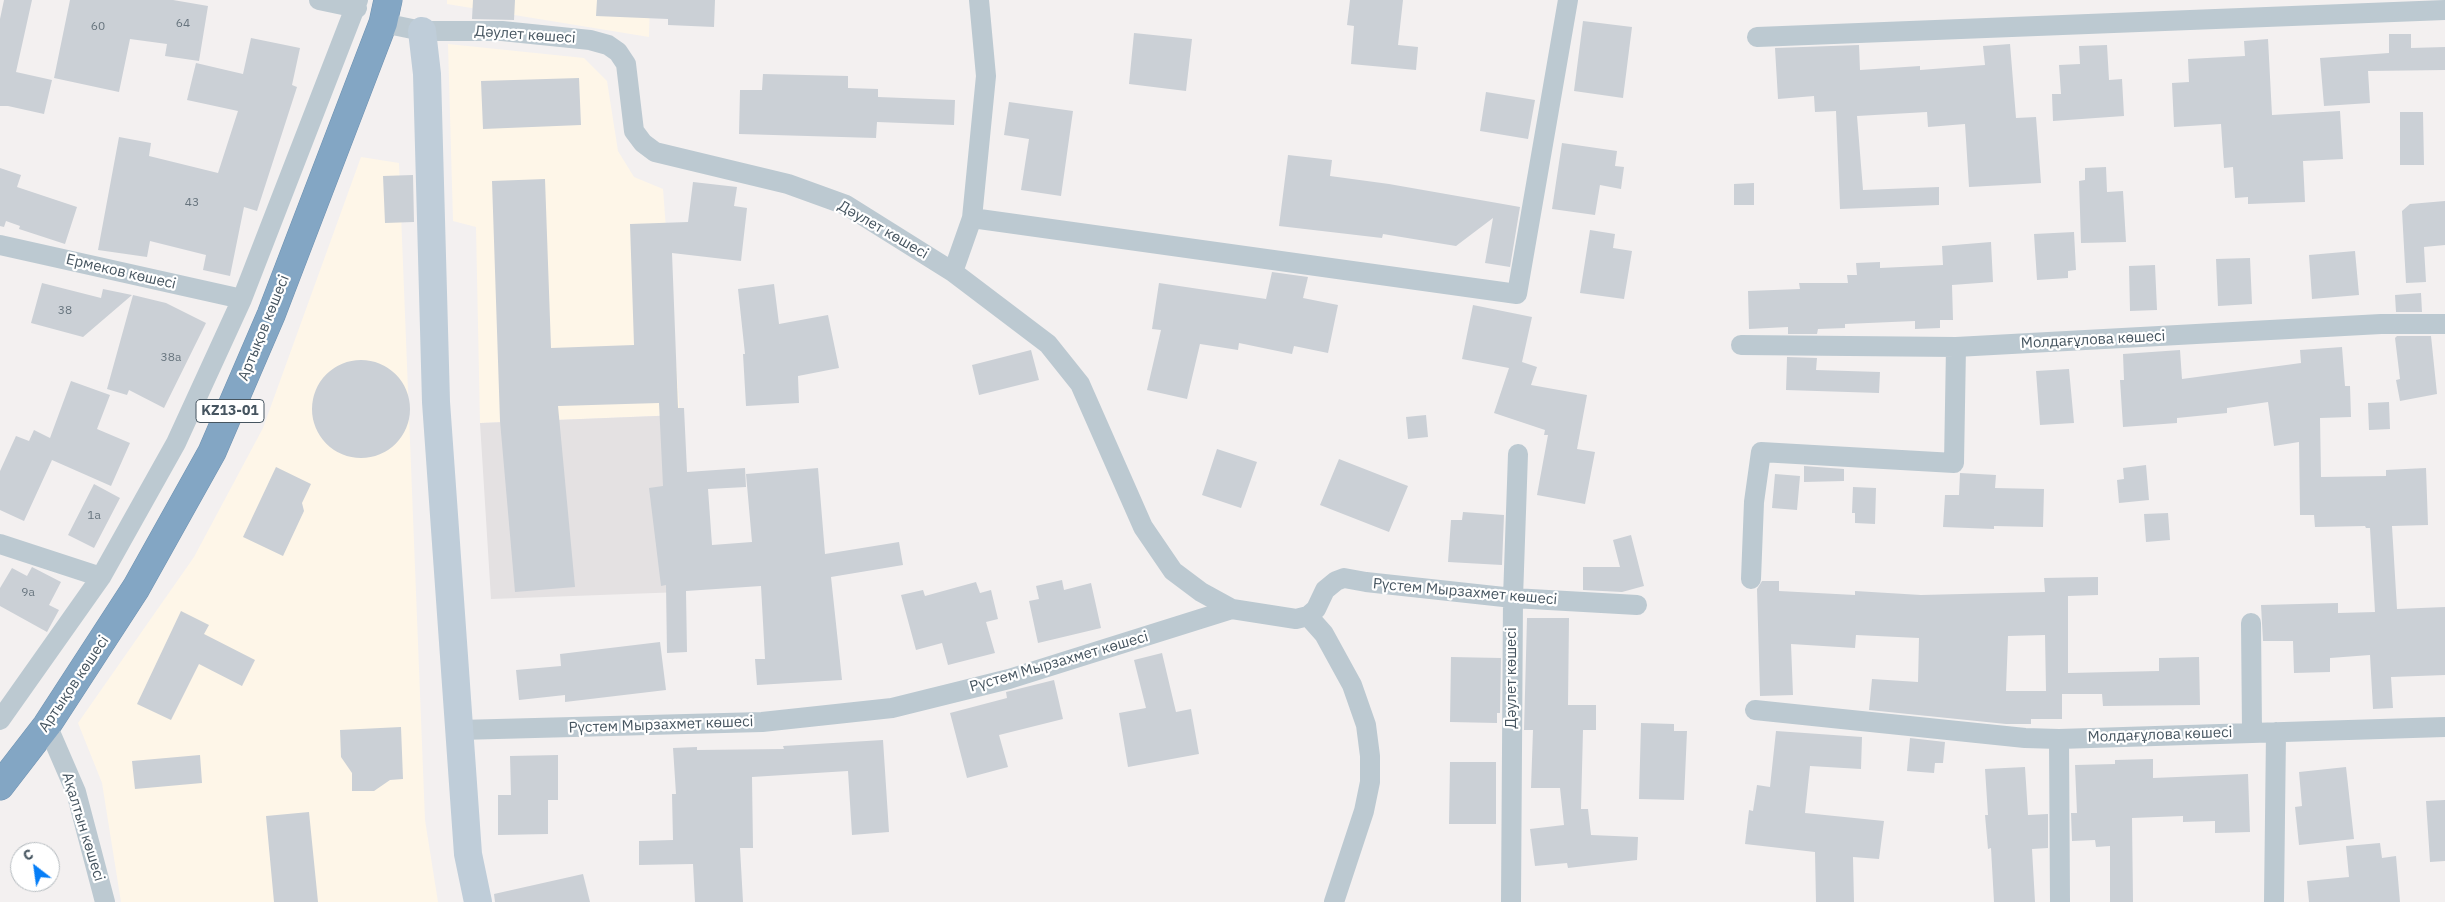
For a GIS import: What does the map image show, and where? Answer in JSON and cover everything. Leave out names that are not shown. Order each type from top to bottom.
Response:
[{"type":"highway","name":"Артықов көшесі","points":[[0,786],[47,725],[136,588],[212,452],[271,315],[386,12]]},
{"type":"main road","points":[[422,31],[427,74],[436,402],[468,854],[478,902]]},
{"type":"street","points":[[0,720],[101,577],[176,443],[242,299],[358,4],[319,0]]},
{"type":"street","points":[[953,272],[972,218],[986,76],[979,0]]},
{"type":"street","points":[[972,218],[1517,294],[1568,0]]},
{"type":"street","points":[[1757,37],[2445,10]]},
{"type":"street","name":"Дәулет көшесі","points":[[386,12],[422,31],[502,31],[590,40],[608,45],[618,52],[626,64],[634,131],[643,143],[655,152],[788,184],[846,205],[953,272],[1048,344],[1080,384],[1143,527],[1173,571],[1201,592],[1232,609]]},
{"type":"street","name":"Ермеков көшесі","points":[[0,245],[242,299]]},
{"type":"street","name":"Молдағұлова көшесі","points":[[1741,345],[1956,347],[2381,324],[2445,324]]},
{"type":"street","points":[[1751,580],[1754,502],[1761,452],[1954,463],[1956,347]]},
{"type":"street","name":"Дәулет көшесі","points":[[1511,902],[1513,598],[1518,454]]},
{"type":"street","points":[[0,544],[101,577]]},
{"type":"street","name":"Рүстем Мырзахмет көшесі","points":[[459,730],[762,722],[892,708],[1009,679],[1232,609],[1296,618],[1308,616],[1316,609],[1325,590],[1336,580],[1344,578],[1513,598],[1637,605]]},
{"type":"street","points":[[1308,616],[1324,634],[1352,685],[1366,725],[1370,756],[1370,782],[1364,811],[1334,902]]},
{"type":"street","points":[[2251,623],[2252,732]]},
{"type":"street","name":"Молдағұлова көшесі","points":[[1755,710],[2025,738],[2059,739],[2445,727]]},
{"type":"street","name":"Ақалтын көшесі","points":[[47,725],[76,792],[105,902]]},
{"type":"street","points":[[2274,902],[2276,732]]},
{"type":"street","points":[[2059,739],[2060,902]]},
{"type":"shaded area","points":[[447,0],[650,0],[649,37],[447,4]]},
{"type":"shaded area","points":[[448,44],[584,58],[607,81],[618,151],[634,177],[663,189],[680,415],[480,423],[476,227],[453,221]]},
{"type":"shaded area","points":[[361,157],[399,163],[425,820],[438,902],[121,902],[102,783],[78,723],[194,557],[263,428]]},
{"type":"shaded area","points":[[680,415],[682,592],[491,599],[480,423]]},
{"type":"building","points":[[4,0],[32,0],[16,72],[52,80],[44,114],[0,106],[0,19]]},
{"type":"building","points":[[70,0],[173,0],[208,6],[199,61],[165,56],[167,44],[130,39],[119,92],[54,78]]},
{"type":"building","points":[[473,0],[515,0],[514,20],[472,19]]},
{"type":"building","points":[[597,0],[715,0],[714,27],[668,25],[668,19],[596,16]]},
{"type":"building","points":[[1350,0],[1403,0],[1398,45],[1418,47],[1416,70],[1351,64],[1354,26],[1347,25]]},
{"type":"building","points":[[1583,21],[1632,27],[1623,98],[1574,91]]},
{"type":"building","points":[[1134,33],[1192,39],[1186,91],[1129,84]]},
{"type":"building","points":[[2389,34],[2411,34],[2411,48],[2445,47],[2445,70],[2368,71],[2370,103],[2324,106],[2320,58],[2389,53]]},
{"type":"building","points":[[251,38],[300,48],[292,85],[297,87],[257,211],[244,207],[230,276],[203,270],[206,255],[150,241],[147,257],[98,250],[119,137],[151,143],[149,156],[218,173],[238,111],[187,100],[196,63],[243,74]]},
{"type":"building","points":[[2268,39],[2272,115],[2340,111],[2343,159],[2303,161],[2305,202],[2248,204],[2248,197],[2235,198],[2233,167],[2224,168],[2221,124],[2174,127],[2172,83],[2189,82],[2188,59],[2245,56],[2244,41]]},
{"type":"building","points":[[2010,44],[2016,118],[2036,117],[2041,183],[1969,187],[1965,124],[1928,127],[1927,112],[1857,116],[1863,190],[1939,187],[1939,205],[1840,209],[1836,111],[1815,112],[1814,96],[1778,99],[1775,48],[1859,45],[1860,70],[1920,66],[1920,70],[1985,65],[1983,46]]},
{"type":"building","points":[[2107,45],[2109,80],[2122,79],[2124,116],[2053,121],[2052,94],[2061,94],[2059,65],[2080,64],[2079,46]]},
{"type":"building","points":[[763,74],[848,76],[848,88],[878,89],[878,97],[955,100],[954,125],[877,122],[876,138],[739,134],[740,90],[762,90]]},
{"type":"building","points":[[579,78],[581,125],[483,129],[481,81]]},
{"type":"building","points":[[1486,92],[1535,100],[1528,139],[1480,131]]},
{"type":"building","points":[[1009,102],[1073,111],[1061,196],[1021,190],[1029,139],[1004,135]]},
{"type":"building","points":[[2400,112],[2423,112],[2424,165],[2400,165]]},
{"type":"building","points":[[1562,143],[1617,151],[1615,166],[1624,167],[1621,189],[1600,185],[1595,215],[1552,209]]},
{"type":"building","points":[[1288,155],[1332,160],[1330,176],[1389,184],[1520,207],[1510,267],[1485,263],[1493,218],[1456,246],[1383,234],[1382,238],[1279,226]]},
{"type":"building","points":[[2106,167],[2107,192],[2123,191],[2126,242],[2081,243],[2079,181],[2085,180],[2085,168]]},
{"type":"building","points":[[0,168],[21,175],[17,187],[77,207],[65,244],[19,229],[20,226],[6,221],[4,227],[0,226]]},
{"type":"building","points":[[413,175],[414,222],[385,223],[383,176]]},
{"type":"building","points":[[545,179],[551,348],[634,345],[630,224],[688,222],[693,182],[737,187],[734,206],[747,208],[741,261],[672,253],[678,408],[684,408],[687,472],[745,468],[746,487],[708,489],[712,545],[752,542],[746,474],[818,468],[825,554],[899,542],[903,565],[831,577],[842,680],[757,685],[755,659],[765,659],[761,586],[686,591],[687,652],[667,653],[666,585],[661,586],[649,488],[663,486],[659,403],[558,406],[575,587],[515,592],[500,421],[492,181]]},
{"type":"building","points":[[1754,183],[1754,205],[1734,205],[1734,184]]},
{"type":"building","points":[[2445,201],[2445,245],[2424,247],[2426,282],[2406,283],[2402,211],[2410,204]]},
{"type":"building","points":[[1590,230],[1615,234],[1613,248],[1632,251],[1624,299],[1580,293]]},
{"type":"building","points":[[2074,232],[2076,270],[2068,271],[2068,278],[2037,280],[2034,234]]},
{"type":"building","points":[[1991,242],[1993,282],[1952,285],[1953,320],[1940,320],[1940,328],[1915,329],[1915,321],[1845,324],[1845,328],[1818,329],[1817,334],[1788,334],[1788,327],[1749,329],[1748,291],[1800,289],[1799,283],[1848,283],[1847,275],[1857,275],[1856,263],[1880,262],[1880,268],[1943,265],[1942,246]]},
{"type":"building","points":[[2355,251],[2359,295],[2312,299],[2309,255]]},
{"type":"building","points":[[2250,258],[2252,304],[2218,306],[2216,259]]},
{"type":"building","points":[[2155,265],[2157,310],[2130,311],[2129,266]]},
{"type":"building","points":[[1272,272],[1308,277],[1303,298],[1338,305],[1328,353],[1294,346],[1292,354],[1239,343],[1238,350],[1200,344],[1187,399],[1147,390],[1161,330],[1152,329],[1159,283],[1266,299]]},
{"type":"building","points":[[42,283],[101,298],[103,289],[132,295],[83,337],[31,323]]},
{"type":"building","points":[[774,284],[779,324],[828,315],[839,368],[798,376],[799,403],[746,406],[743,354],[745,354],[738,289]]},
{"type":"building","points":[[2421,293],[2422,312],[2396,312],[2395,295]]},
{"type":"building","points":[[133,295],[166,303],[206,323],[164,408],[129,390],[127,395],[107,389]]},
{"type":"building","points":[[1473,305],[1532,317],[1522,362],[1537,367],[1531,385],[1587,395],[1577,449],[1595,452],[1585,504],[1537,495],[1548,435],[1544,435],[1545,430],[1494,413],[1509,368],[1462,359]]},
{"type":"building","points":[[2397,336],[2431,336],[2437,394],[2400,401],[2396,380],[2400,379],[2395,338]]},
{"type":"building","points":[[2342,347],[2345,386],[2350,386],[2351,417],[2320,418],[2321,477],[2386,476],[2386,470],[2426,468],[2428,525],[2392,526],[2397,609],[2445,607],[2445,675],[2391,677],[2393,708],[2373,709],[2370,655],[2330,658],[2330,672],[2294,673],[2293,641],[2263,641],[2261,605],[2338,603],[2338,613],[2375,612],[2370,528],[2365,526],[2315,527],[2314,515],[2300,515],[2299,442],[2274,446],[2268,402],[2227,408],[2227,413],[2177,418],[2177,423],[2123,427],[2120,380],[2124,380],[2123,354],[2180,350],[2182,379],[2301,363],[2300,350]]},
{"type":"building","points":[[1031,350],[1039,380],[979,395],[972,365]]},
{"type":"building","points":[[1787,357],[1817,358],[1816,370],[1880,372],[1879,393],[1786,390]]},
{"type":"building","points":[[351,360],[371,360],[380,363],[396,374],[407,390],[410,399],[410,419],[407,428],[396,444],[380,455],[371,458],[351,458],[334,450],[320,436],[312,419],[312,399],[320,382],[334,368]]},
{"type":"building","points":[[2069,369],[2074,423],[2040,425],[2036,371]]},
{"type":"building","points":[[71,381],[110,395],[97,429],[130,443],[111,486],[52,460],[24,521],[0,510],[0,471],[16,436],[29,441],[34,430],[50,438]]},
{"type":"building","points":[[2389,402],[2390,429],[2369,430],[2368,403]]},
{"type":"building","points":[[1426,415],[1428,437],[1408,439],[1406,417]]},
{"type":"building","points":[[1217,449],[1257,462],[1241,508],[1202,495]]},
{"type":"building","points":[[1339,459],[1408,486],[1389,532],[1320,505]]},
{"type":"building","points":[[2146,465],[2149,500],[2119,503],[2117,480],[2124,479],[2123,468]]},
{"type":"building","points":[[1804,466],[1844,469],[1844,481],[1804,482]]},
{"type":"building","points":[[276,467],[311,484],[302,503],[304,511],[283,556],[243,537]]},
{"type":"building","points":[[1960,473],[1996,475],[1995,488],[2044,489],[2043,527],[1994,526],[1994,529],[1943,527],[1945,495],[1959,495]]},
{"type":"building","points":[[1775,474],[1800,476],[1797,510],[1772,508]]},
{"type":"building","points":[[94,484],[120,498],[94,548],[68,535]]},
{"type":"building","points":[[1853,487],[1876,488],[1875,524],[1855,523],[1855,513],[1852,513]]},
{"type":"building","points":[[1463,512],[1504,515],[1502,565],[1448,562],[1451,520],[1462,520]]},
{"type":"building","points":[[2168,513],[2170,540],[2146,542],[2144,514]]},
{"type":"building","points":[[1631,535],[1644,586],[1622,592],[1583,590],[1583,567],[1620,567],[1613,540]]},
{"type":"building","points":[[32,567],[61,582],[49,605],[59,610],[47,632],[0,606],[0,588],[12,568],[27,576]]},
{"type":"building","points":[[2098,577],[2098,595],[2068,596],[2068,673],[2159,671],[2159,658],[2199,657],[2200,705],[2103,706],[2102,694],[2062,694],[2062,719],[2031,719],[2031,724],[2006,724],[1869,710],[1872,679],[1918,682],[1919,638],[1856,635],[1855,648],[1791,644],[1793,695],[1760,696],[1757,589],[1762,581],[1779,581],[1779,591],[1855,595],[1855,591],[1921,595],[2045,592],[2044,578]],"holes":[[[2045,635],[2046,691],[2006,691],[2008,636]]]},
{"type":"building","points":[[1062,580],[1064,590],[1091,583],[1101,628],[1038,643],[1029,601],[1039,599],[1036,586]]},
{"type":"building","points":[[976,582],[980,593],[991,590],[998,619],[986,622],[995,653],[948,665],[942,643],[916,650],[901,595],[923,590],[925,596]]},
{"type":"building","points":[[181,611],[209,625],[204,634],[255,660],[242,686],[199,664],[171,720],[137,704]]},
{"type":"building","points":[[1527,618],[1569,618],[1568,705],[1596,705],[1596,730],[1583,730],[1581,809],[1588,809],[1591,835],[1638,837],[1637,860],[1568,868],[1567,863],[1535,866],[1530,829],[1564,825],[1560,788],[1531,788],[1533,730],[1524,730]]},
{"type":"building","points":[[660,642],[666,690],[565,702],[565,695],[519,700],[516,670],[561,666],[560,654]]},
{"type":"building","points":[[1162,653],[1176,712],[1191,709],[1199,754],[1128,767],[1119,713],[1146,708],[1134,660]]},
{"type":"building","points":[[1451,657],[1501,658],[1500,713],[1497,713],[1497,723],[1450,722]]},
{"type":"building","points":[[1054,680],[1063,719],[999,735],[1008,767],[967,778],[950,713],[1007,698],[1006,692]]},
{"type":"building","points":[[1641,723],[1674,724],[1674,731],[1687,731],[1684,800],[1639,799]]},
{"type":"building","points":[[401,727],[403,779],[390,780],[374,791],[352,791],[352,773],[341,757],[340,730]]},
{"type":"building","points":[[1776,731],[1862,737],[1861,769],[1810,766],[1805,813],[1884,821],[1879,859],[1853,857],[1854,902],[1816,902],[1815,852],[1745,844],[1749,810],[1753,811],[1757,785],[1770,787]]},
{"type":"building","points":[[1910,738],[1945,742],[1943,763],[1935,763],[1934,773],[1907,771]]},
{"type":"building","points":[[883,740],[889,832],[852,835],[848,771],[752,777],[753,848],[740,848],[743,902],[695,902],[693,864],[639,865],[639,841],[673,840],[672,794],[676,794],[673,748],[697,747],[697,750],[784,749],[783,746]]},
{"type":"building","points":[[200,755],[202,783],[135,789],[132,761]]},
{"type":"building","points":[[558,755],[558,800],[548,800],[548,834],[498,835],[498,795],[511,795],[510,756]]},
{"type":"building","points":[[2153,759],[2153,778],[2248,774],[2250,832],[2215,833],[2215,821],[2183,822],[2183,816],[2132,818],[2133,902],[2110,902],[2110,846],[2096,847],[2095,840],[2072,841],[2071,813],[2077,813],[2075,765],[2115,764],[2115,760]]},
{"type":"building","points":[[1450,762],[1496,762],[1496,824],[1449,824]]},
{"type":"building","points":[[2025,767],[2028,815],[2048,814],[2048,848],[2032,849],[2035,902],[1994,902],[1991,848],[1988,849],[1985,815],[1988,815],[1985,769]]},
{"type":"building","points":[[2346,767],[2354,839],[2299,845],[2295,807],[2302,806],[2299,772]]},
{"type":"building","points":[[2445,800],[2445,861],[2430,862],[2426,801]]},
{"type":"building","points":[[309,812],[318,902],[274,902],[266,816]]},
{"type":"building","points":[[2380,843],[2382,858],[2396,856],[2400,902],[2309,902],[2307,881],[2349,877],[2346,846]]},
{"type":"building","points":[[583,874],[590,902],[495,902],[494,894]]}]
